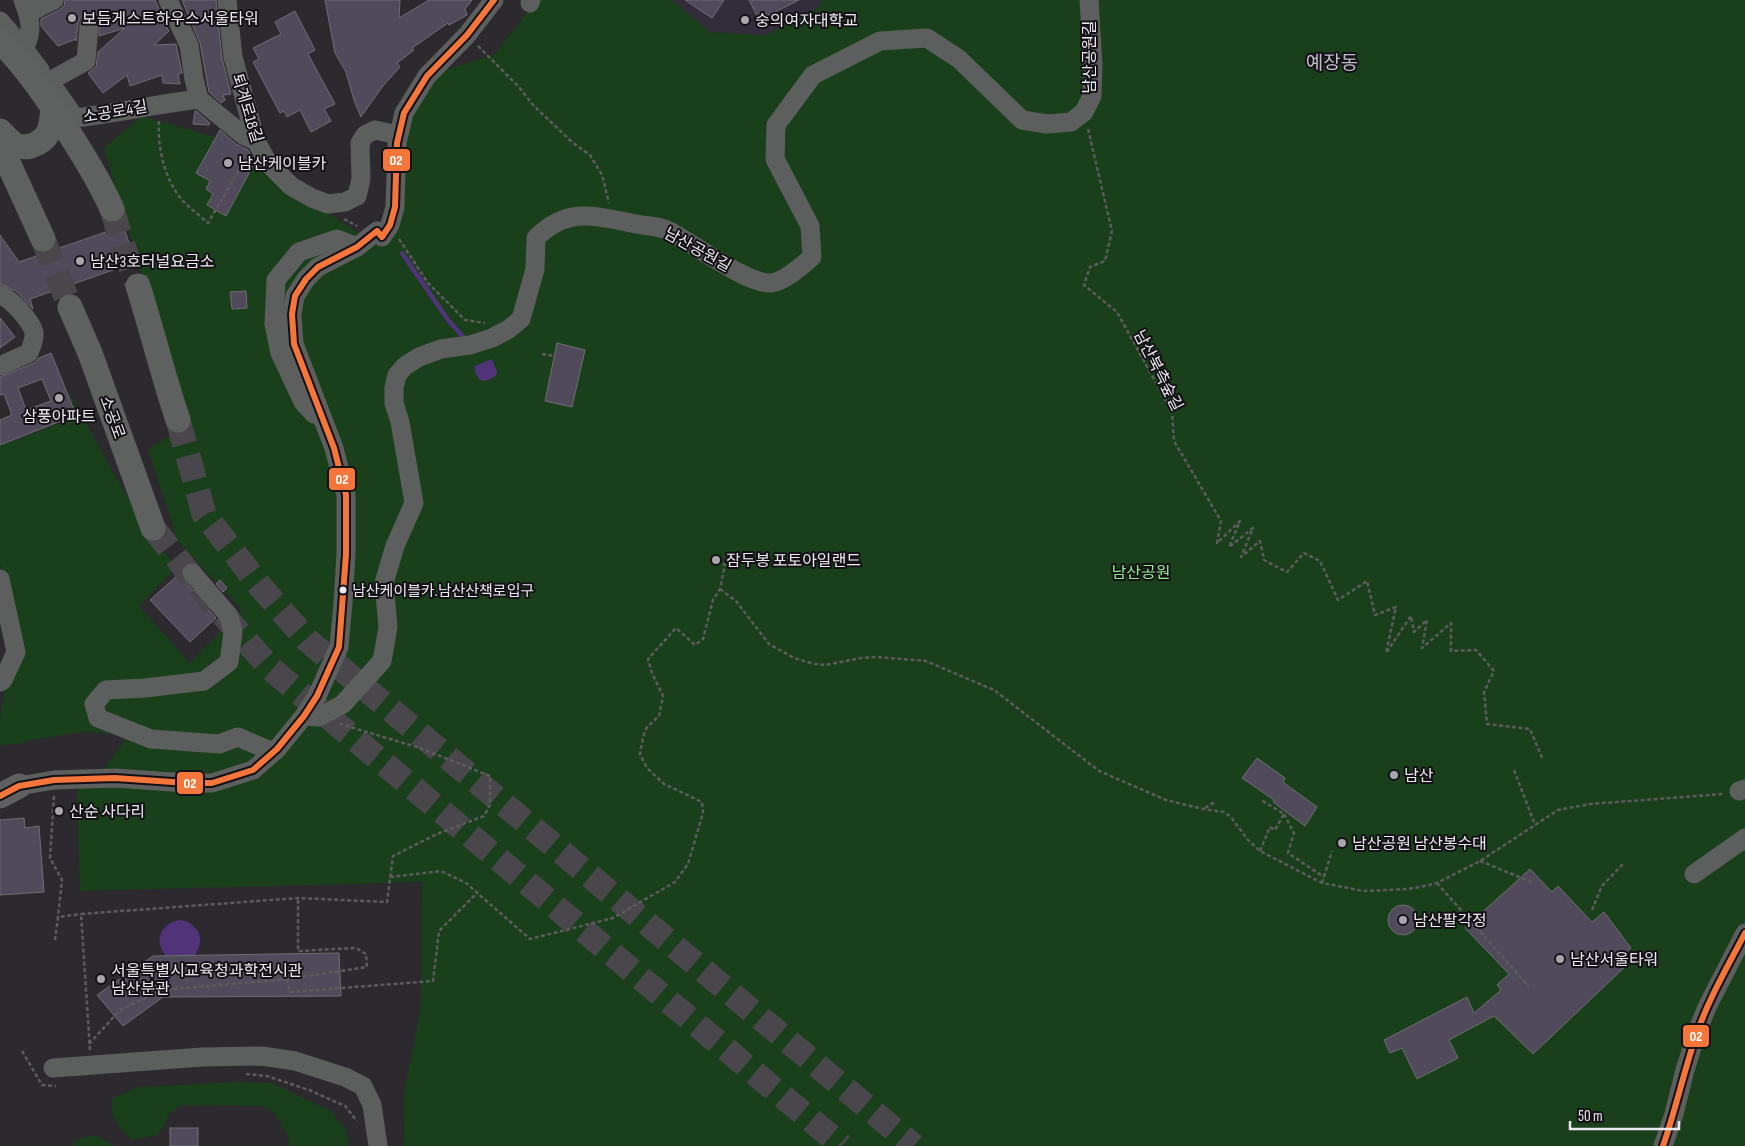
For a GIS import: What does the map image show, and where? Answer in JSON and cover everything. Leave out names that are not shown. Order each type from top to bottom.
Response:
[{"type":"main road","points":[[0,41],[19,60],[53,107],[99,181],[112,209]]},
{"type":"main road","points":[[0,131],[15,145],[27,147],[39,143],[51,128],[53,107]]},
{"type":"main road","points":[[0,145],[42,239]]},
{"type":"main road","points":[[138,286],[157,348],[165,383],[178,420]]},
{"type":"main road","name":"소공로","points":[[70,307],[90,353],[153,528]]},
{"type":"street","points":[[24,49],[31,21],[25,6],[54,0]]},
{"type":"street","points":[[168,0],[189,45],[194,79],[200,99],[243,135],[256,141]]},
{"type":"street","name":"퇴계로18길","points":[[227,0],[233,57],[256,141],[268,163],[291,186],[312,198],[328,204]]},
{"type":"street","points":[[6,789],[54,780],[115,778],[212,783],[253,770],[312,717],[317,696],[339,647],[344,603],[346,495],[334,448],[294,344],[292,314],[295,296],[306,279],[318,267],[356,247],[383,228],[395,207],[398,135],[404,113],[427,76],[468,35],[494,0]]},
{"type":"street","name":"남산공원길","points":[[312,717],[343,704],[382,661],[388,627],[384,583],[395,546],[414,504],[400,422],[394,403],[394,388],[397,375],[405,366],[419,357],[441,349],[482,342],[509,329],[521,319],[535,269],[536,238],[548,226],[570,216],[592,215],[667,230],[748,278],[771,283],[794,273],[812,257],[810,226],[774,159],[776,125],[813,75],[880,41],[927,38],[959,58],[1022,120],[1047,124],[1071,122],[1084,112],[1092,96],[1093,64],[1089,0]]},
{"type":"street","name":"소공로4길","points":[[0,21],[24,49],[75,118],[108,114],[160,103],[200,99]]},
{"type":"street","points":[[48,82],[86,61],[90,25]]},
{"type":"street","points":[[328,204],[345,202],[357,196],[362,179],[360,143],[365,135],[375,130],[398,135]]},
{"type":"street","points":[[0,295],[6,296],[31,323],[34,332],[29,353],[0,366]]},
{"type":"street","points":[[192,573],[229,616],[233,632],[229,662],[204,681],[145,688],[106,690],[94,704],[98,718],[152,739],[219,744],[238,736],[273,752]]},
{"type":"street","points":[[0,579],[16,652],[0,682]]},
{"type":"street","points":[[1694,874],[1745,838]]},
{"type":"street","points":[[1663,1146],[1697,1032],[1745,933]]},
{"type":"street","points":[[53,1068],[202,1057],[262,1056],[295,1061],[345,1077],[363,1086],[372,1105],[378,1146]]},
{"type":"path","points":[[468,35],[519,87],[533,105],[573,143],[590,155],[602,174],[613,219]]},
{"type":"path","points":[[160,103],[158,137],[164,164],[182,201],[208,223],[256,141]]},
{"type":"path","name":"남산북측숲길","points":[[1084,112],[1112,231],[1105,262],[1090,267],[1084,285],[1117,312],[1172,412],[1174,441],[1221,521],[1217,543],[1240,521],[1229,548],[1253,528],[1240,556],[1260,541],[1264,560],[1287,572],[1304,553],[1320,561],[1338,600],[1367,581],[1375,615],[1396,607],[1386,653],[1411,616],[1414,632],[1426,620],[1422,648],[1451,623],[1451,651],[1476,650],[1494,671],[1484,692],[1487,724],[1530,729],[1543,760]]},
{"type":"path","points":[[328,204],[333,212],[360,228],[383,228],[428,283],[465,320],[490,324]]},
{"type":"path","points":[[542,354],[555,356]]},
{"type":"path","points":[[390,877],[441,870],[466,883],[530,938],[613,918],[675,882],[688,864],[703,813],[702,802],[664,784],[646,768],[640,754],[643,737],[647,728],[658,716],[662,696],[648,659],[676,628],[695,646],[704,639],[713,600],[720,589],[725,565],[716,561]]},
{"type":"path","points":[[720,589],[736,601],[769,644],[794,658],[824,665],[877,656],[926,661],[994,690],[1099,771],[1166,800],[1203,809],[1225,810],[1248,840],[1260,851],[1322,883],[1364,891],[1407,889],[1437,883],[1480,861],[1558,810],[1590,804],[1716,795],[1742,790]]},
{"type":"path","points":[[58,917],[298,898],[388,902],[393,856],[437,834],[484,816],[490,805],[490,776],[420,748],[312,717]]},
{"type":"path","points":[[1514,770],[1536,825]]},
{"type":"path","points":[[55,794],[50,858],[62,880],[55,940]]},
{"type":"path","points":[[1261,800],[1284,814],[1294,833],[1288,853],[1324,877]]},
{"type":"path","points":[[1203,809],[1215,802]]},
{"type":"path","points":[[1260,851],[1270,827],[1275,830],[1284,814]]},
{"type":"path","points":[[1322,883],[1332,851]]},
{"type":"path","points":[[1480,861],[1534,883]]},
{"type":"path","points":[[1592,910],[1602,886],[1623,864]]},
{"type":"path","points":[[1437,883],[1529,987]]},
{"type":"path","points":[[287,979],[290,992],[432,981],[438,931],[477,892]]},
{"type":"path","points":[[89,1044],[120,1010],[162,990],[287,979],[368,967],[366,954],[356,948],[298,951],[298,898]]},
{"type":"path","points":[[81,914],[91,1066]]},
{"type":"path","points":[[22,1051],[42,1086],[62,1085]]},
{"type":"path","points":[[238,1074],[267,1076],[309,1090],[345,1106],[356,1121],[358,1128]]},
{"type":"shaded area","name":"숭의여자대학교","points":[[672,0],[822,0],[819,8],[766,35],[710,32]]},
{"type":"shaded area","points":[[492,359],[497,372],[496,376],[486,381],[480,380],[475,372],[475,366]]},
{"type":"shaded area","points":[[179,920],[192,925],[196,929],[199,934],[200,945],[193,957],[168,958],[163,953],[160,935],[172,922]]},
{"type":"green space","name":"남산공원","points":[[537,0],[672,0],[710,32],[766,35],[818,8],[822,0],[1745,0],[1745,1146],[404,1146],[405,1088],[421,1007],[422,882],[80,891],[77,790],[98,778],[127,737],[87,731],[31,740],[24,743],[0,745],[0,719],[5,687],[21,656],[0,563],[0,446],[76,417],[69,392],[132,504],[176,568],[139,606],[190,663],[242,609],[178,542],[148,449],[187,426],[104,148],[142,116],[218,138],[367,239],[382,237],[397,143],[427,76],[495,54]]},
{"type":"green space","points":[[238,1082],[271,1083],[331,1111],[346,1130],[348,1146],[289,1146],[288,1135],[275,1114],[264,1106],[182,1105],[169,1113],[164,1126],[157,1135],[132,1140],[122,1130],[114,1117],[112,1099],[138,1087]]},
{"type":"green space","points":[[96,1135],[114,1146],[73,1146],[79,1139]]},
{"type":"building","points":[[65,0],[155,0],[169,31],[154,45],[176,44],[182,73],[178,74],[180,84],[163,83],[162,75],[130,86],[127,75],[103,93],[88,73],[96,67],[98,52],[125,28],[99,36],[99,20],[96,16],[85,15],[80,18],[76,41],[76,39],[58,46],[41,26],[41,19],[59,10],[64,6]]},
{"type":"building","points":[[182,0],[216,0],[222,58],[231,94],[223,95],[225,100],[221,103],[209,92],[200,43]]},
{"type":"building","points":[[325,0],[400,0],[399,18],[429,0],[472,0],[465,9],[467,15],[449,25],[448,23],[412,48],[414,50],[397,63],[400,67],[382,87],[361,117],[346,72],[335,53]]},
{"type":"building","points":[[685,0],[724,0],[712,18]]},
{"type":"building","points":[[749,0],[799,0],[759,20]]},
{"type":"building","points":[[295,11],[315,50],[308,54],[335,104],[324,109],[331,121],[311,132],[300,110],[287,117],[284,111],[280,113],[253,62],[259,59],[253,48],[281,34],[275,22]]},
{"type":"building","points":[[195,111],[210,123],[209,125],[193,124]]},
{"type":"building","name":"남산케이블카","points":[[220,130],[236,144],[248,150],[255,162],[226,216],[207,205],[213,194],[206,189],[210,181],[196,173]]},
{"type":"building","name":"남산3호터널요금소","points":[[123,226],[136,262],[30,299],[33,309],[16,291],[0,284],[0,235],[19,262]]},
{"type":"building","points":[[246,291],[247,308],[232,309],[230,292]]},
{"type":"building","points":[[0,318],[15,337],[0,348]]},
{"type":"building","points":[[557,343],[585,350],[572,407],[545,401]]},
{"type":"building","name":"삼풍아파트","points":[[51,353],[76,415],[0,445],[0,420],[12,415],[4,394],[0,395],[0,377],[34,363],[39,358]],"holes":[[[42,379],[51,401],[26,410],[18,388]]]},
{"type":"building","points":[[179,574],[216,618],[190,642],[150,600]]},
{"type":"building","points":[[220,580],[227,588],[223,592],[216,584]]},
{"type":"building","points":[[1257,758],[1285,778],[1283,782],[1317,807],[1305,826],[1273,802],[1274,800],[1242,778]]},
{"type":"building","points":[[24,818],[25,828],[39,826],[44,892],[0,895],[0,820]]},
{"type":"building","name":"남산서울타워","points":[[1530,869],[1552,892],[1558,886],[1592,922],[1604,912],[1631,948],[1623,955],[1629,963],[1533,1054],[1494,1016],[1449,1040],[1458,1058],[1417,1079],[1402,1048],[1390,1053],[1384,1040],[1467,997],[1474,1013],[1501,990],[1497,985],[1509,974],[1465,928]]},
{"type":"building","name":"남산팔각정","points":[[1403,905],[1414,909],[1418,920],[1414,931],[1403,935],[1392,931],[1388,920],[1392,909]]},
{"type":"building","points":[[339,953],[341,996],[163,997],[123,1026],[97,995],[153,956]]},
{"type":"building","points":[[170,1128],[198,1128],[198,1146],[170,1146]]},
{"type":"waterway","points":[[402,253],[448,320],[466,340]]},
{"type":"tunnel","points":[[112,209],[138,286]]},
{"type":"tunnel","points":[[43,239],[70,307]]},
{"type":"tunnel","points":[[178,420],[204,514],[260,586],[307,640],[914,1146]]},
{"type":"tunnel","points":[[153,528],[211,601],[271,669],[842,1146]]},
{"type":"transit line","name":"02","points":[[0,796],[19,786],[54,780],[115,778],[212,783],[253,770],[277,749],[304,716],[317,696],[339,647],[346,554],[346,495],[334,448],[294,344],[292,314],[295,296],[306,279],[318,267],[357,247],[377,231],[382,237],[390,225],[395,207],[397,143],[404,113],[427,76],[467,35],[494,0]]},
{"type":"transit line","name":"02","points":[[1663,1146],[1692,1047],[1707,1007],[1745,933]]},
{"type":"place","name":"보듬게스트하우스서울타워","points":[[72,18]]},
{"type":"place","name":"숭의여자대학교","points":[[745,20]]},
{"type":"place","name":"남산케이블카","points":[[228,163]]},
{"type":"place","name":"남산3호터널요금소","points":[[80,261]]},
{"type":"place","name":"삼풍아파트","points":[[59,398]]},
{"type":"place","name":"잠두봉 포토아일랜드","points":[[716,560]]},
{"type":"place","name":"남산케이블카.남산산책로입구","points":[[343,590]]},
{"type":"place","name":"남산","points":[[1394,775]]},
{"type":"place","name":"산순 사다리","points":[[59,811]]},
{"type":"place","name":"남산공원 남산봉수대","points":[[1342,843]]},
{"type":"place","name":"남산팔각정","points":[[1403,920]]},
{"type":"place","name":"남산서울타워","points":[[1560,959]]},
{"type":"place","name":"서울특별시교육청과학전시관 남산분관","points":[[101,979]]},
{"type":"district","name":"예장동","points":[[1332,62]]}]
